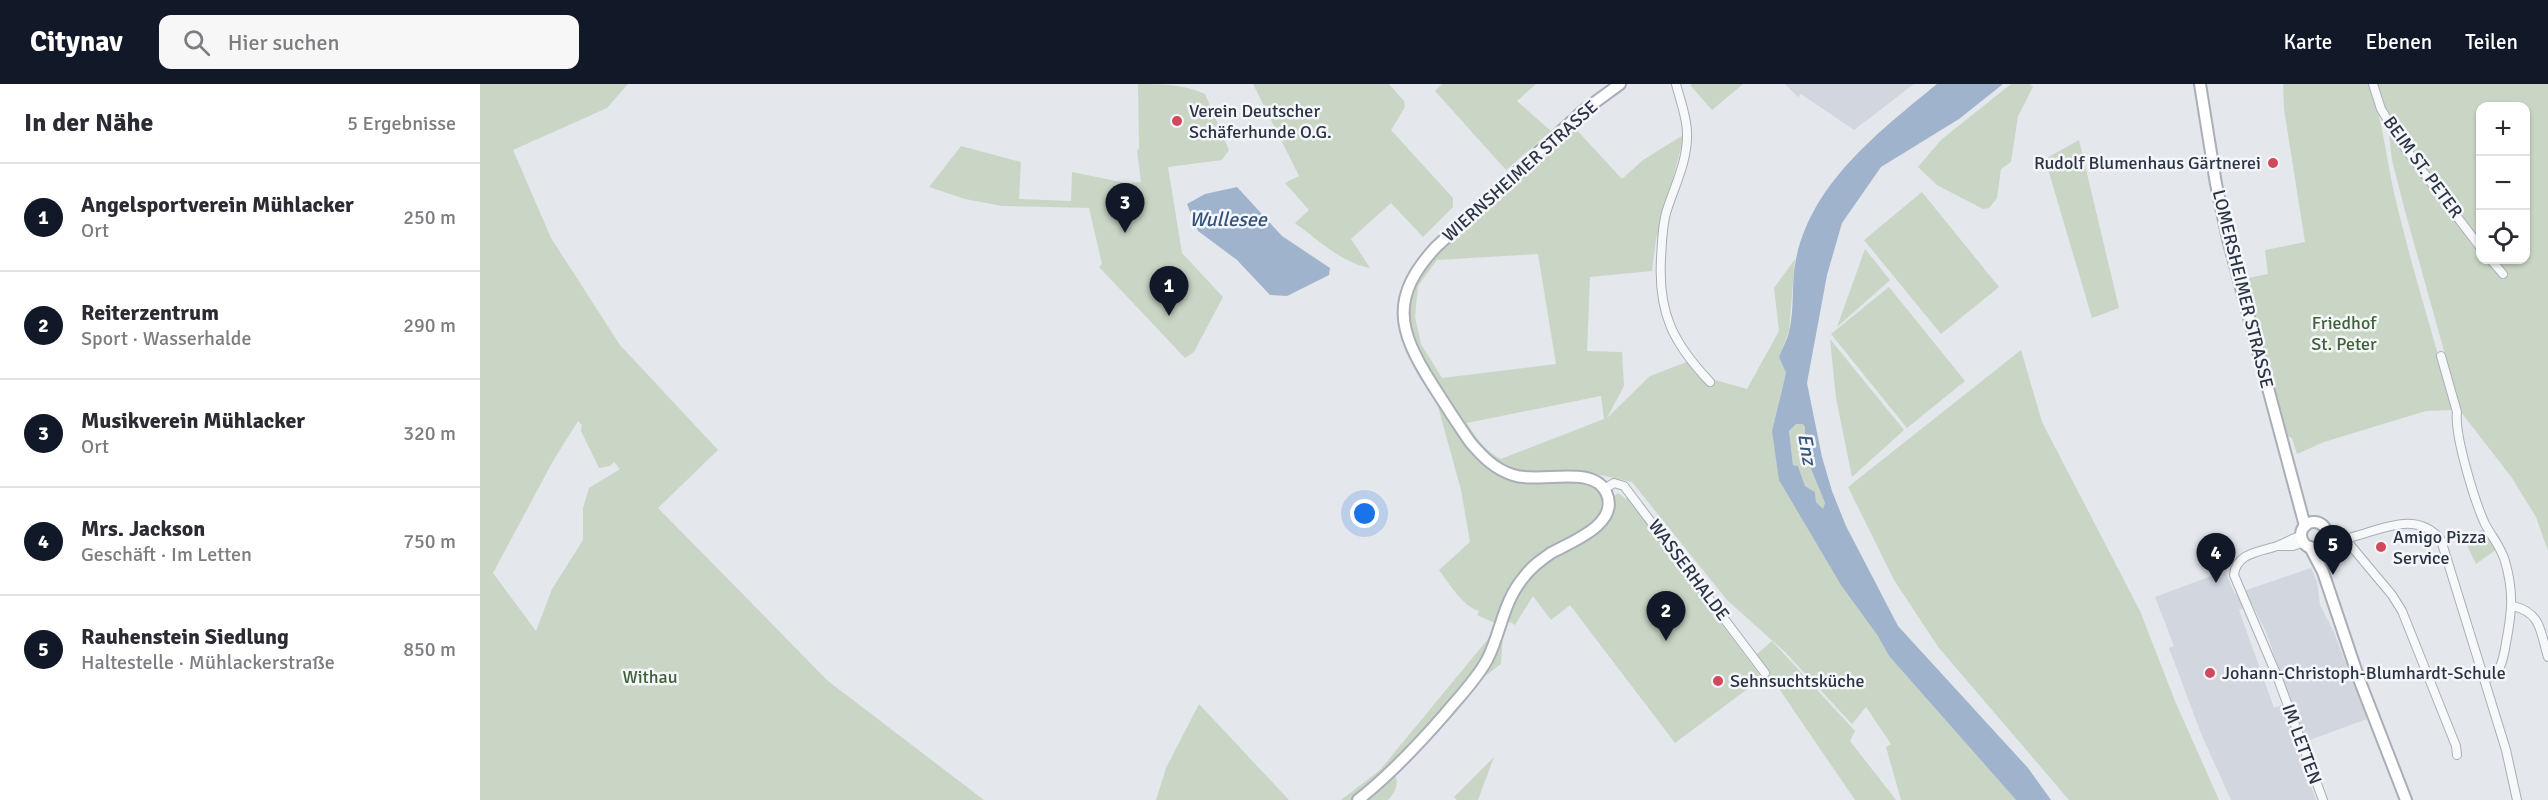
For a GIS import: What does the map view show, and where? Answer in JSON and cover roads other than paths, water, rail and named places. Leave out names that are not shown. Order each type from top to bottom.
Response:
[{"type":"main road","name":"WIERNSHEIMER STRASSE","points":[[1605,489],[1594,479],[1582,476],[1541,479],[1514,475],[1489,463],[1470,442],[1420,366],[1406,337],[1403,316],[1404,303],[1413,278],[1424,260],[1583,111],[1620,84]]},
{"type":"main road","name":"LOMERSHEIMER STRASSE","points":[[2200,84],[2216,184],[2228,239],[2309,536]]},
{"type":"main road","points":[[1358,800],[1395,769],[1478,676],[1490,653],[1509,599],[1529,570],[1549,555],[1591,531],[1602,521],[1608,502],[1605,489]]},
{"type":"main road","points":[[2324,527],[2327,534],[2326,541],[2309,536],[2324,527]]},
{"type":"main road","points":[[2309,536],[2363,689],[2406,800]]},
{"type":"street","points":[[1676,84],[1688,135],[1678,180],[1665,214],[1662,232],[1661,301],[1678,344],[1710,382]]},
{"type":"street","name":"BEIM ST. PETER","points":[[2373,84],[2381,109],[2405,148],[2476,240]]},
{"type":"street","points":[[2494,264],[2503,274]]},
{"type":"street","points":[[2441,356],[2457,412],[2458,435],[2475,495],[2485,523],[2500,548],[2505,562],[2513,606],[2503,663],[2498,671],[2484,679]]},
{"type":"street","name":"WASSERHALDE","points":[[1605,489],[1614,483],[1624,486],[1765,673]]},
{"type":"street","points":[[2346,540],[2406,523],[2418,523],[2434,531],[2444,548],[2506,750],[2517,800]]},
{"type":"street","points":[[2327,534],[2346,540],[2392,595],[2402,611],[2456,746],[2457,755]]},
{"type":"street","name":"IM LETTEN","points":[[2309,536],[2248,555],[2239,561],[2234,575],[2277,676],[2323,800]]},
{"type":"street","points":[[2513,606],[2526,609],[2535,617],[2548,657]]},
{"type":"water","name":"Enz","points":[[1937,84],[2003,84],[1959,119],[1881,167],[1842,223],[1827,275],[1807,383],[1822,457],[1832,491],[1846,526],[1898,626],[2028,768],[2051,800],[2016,800],[1889,656],[1878,636],[1841,585],[1779,480],[1772,431],[1786,373],[1779,357],[1789,332],[1796,259],[1804,231],[1817,206],[1851,160],[1893,120]],"holes":[[[1796,424],[1803,424],[1805,454],[1825,503],[1823,509],[1816,502],[1815,492],[1805,486],[1798,466],[1793,465],[1789,431]]]},
{"type":"water","name":"Wullesee","points":[[1237,187],[1282,236],[1330,268],[1329,275],[1287,296],[1270,295],[1237,260],[1198,231],[1187,204],[1205,194]]},
{"type":"place","name":"Verein Deutscher Schäferhunde O.G.","points":[[1177,121]]},
{"type":"place","name":"Rudolf Blumenhaus Gärtnerei","points":[[2273,163]]},
{"type":"place","name":"Musikverein Mühlacker","points":[[1125,233]]},
{"type":"place","name":"Angelsportverein Mühlacker","points":[[1169,316]]},
{"type":"place","name":"Amigo Pizza Service","points":[[2381,547]]},
{"type":"place","name":"Rauhenstein Siedlung","points":[[2333,575]]},
{"type":"place","name":"Mrs. Jackson","points":[[2216,583]]},
{"type":"place","name":"Reiterzentrum","points":[[1666,641]]},
{"type":"place","name":"Johann-Christoph-Blumhardt-Schule","points":[[2210,673]]},
{"type":"place","name":"Sehnsuchtsküche","points":[[1718,681]]},
{"type":"park label","name":"Friedhof St. Peter","points":[[2344,333]]},
{"type":"park label","name":"Withau","points":[[650,677]]}]
